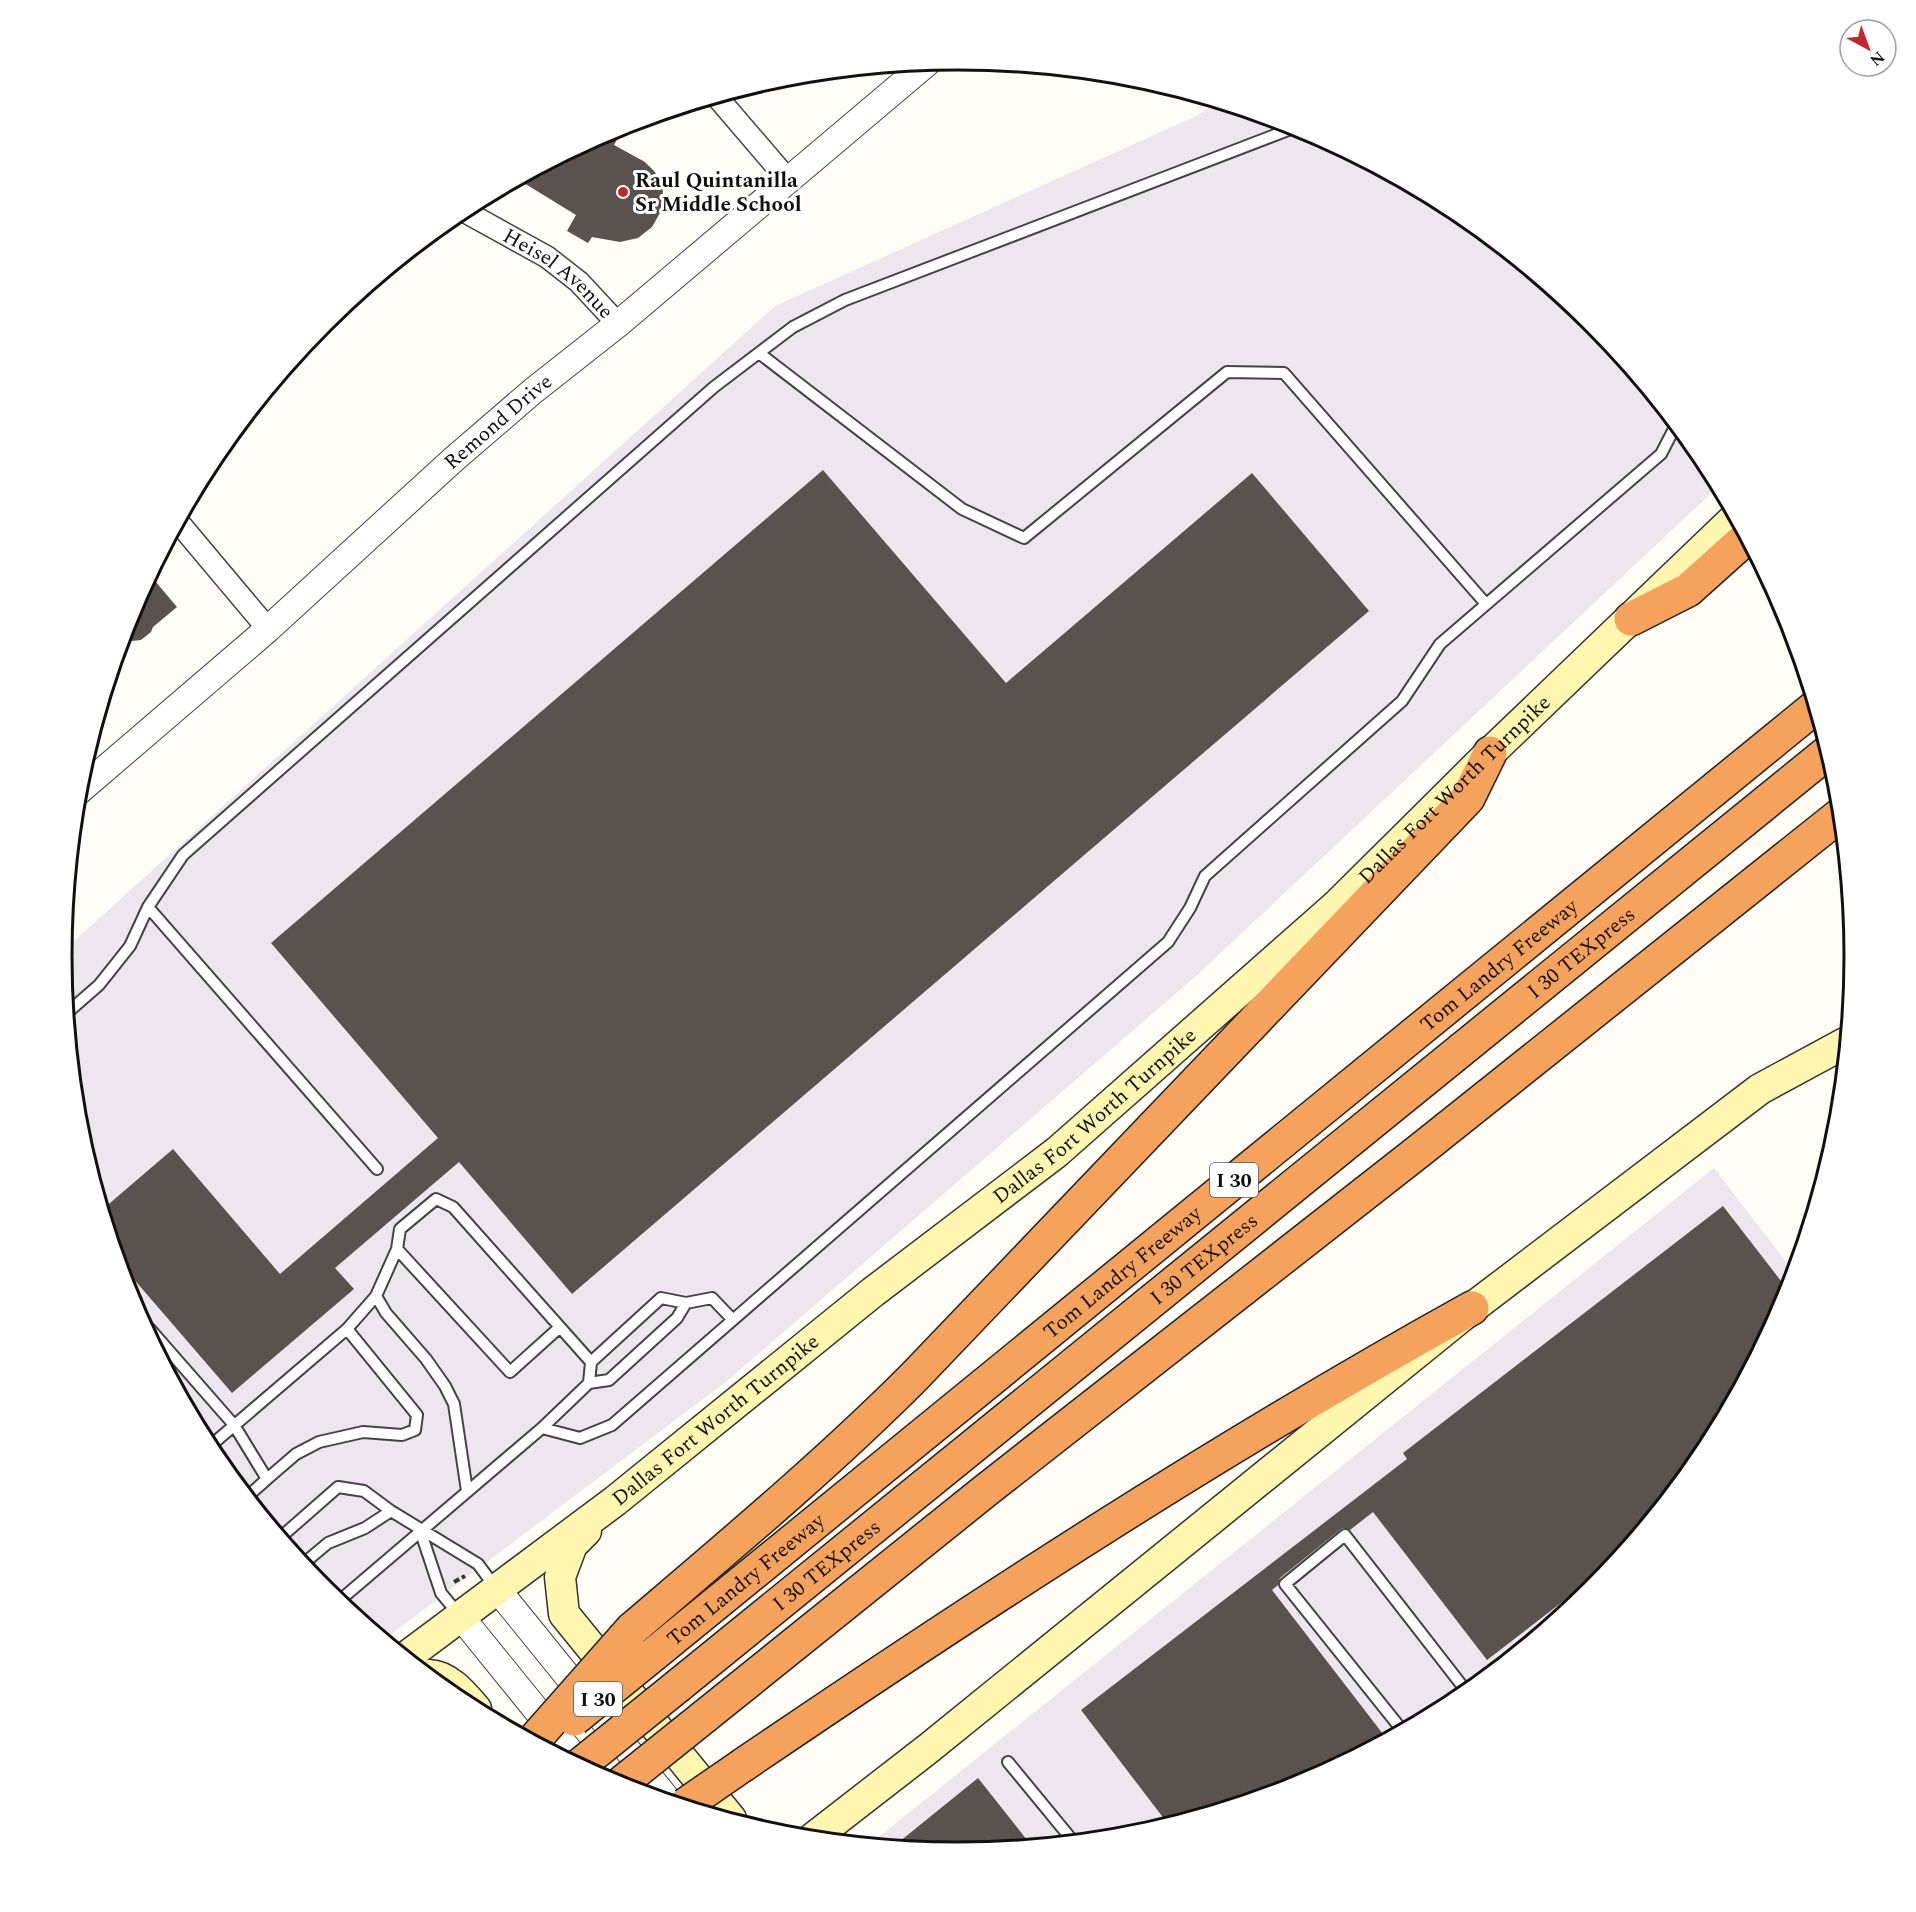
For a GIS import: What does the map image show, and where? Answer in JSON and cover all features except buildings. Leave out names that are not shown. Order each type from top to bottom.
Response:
[{"type":"highway","points":[[1631,620],[1688,590],[1741,543]]},
{"type":"highway","name":"Tom Landry Freeway","points":[[548,1741],[1809,713]]},
{"type":"highway","points":[[538,1735],[632,1629],[810,1476],[914,1377],[1468,798],[1490,753]]},
{"type":"highway","name":"I 30 TEXpress","points":[[587,1759],[1820,758]]},
{"type":"highway","points":[[628,1778],[985,1491],[1429,1143],[1833,821]]},
{"type":"highway","points":[[692,1801],[939,1632],[1025,1577],[1360,1370],[1472,1308]]},
{"type":"main road","name":"Dallas Fort Worth Turnpike","points":[[412,1653],[615,1501],[873,1292],[1057,1152],[1338,904],[1490,753],[1730,523]]},
{"type":"main road","points":[[819,1830],[937,1741],[1472,1308],[1760,1089],[1839,1046]]},
{"type":"main road","points":[[615,1501],[572,1545],[560,1577],[564,1614],[722,1809]]},
{"type":"street","name":"Remond Drive","points":[[90,781],[268,629],[454,459],[533,391],[618,324],[917,71]]},
{"type":"street","points":[[722,103],[789,181]]},
{"type":"street","name":"Heisel Avenue","points":[[473,216],[547,257],[579,282],[618,324]]},
{"type":"street","points":[[183,529],[268,629]]},
{"type":"street","points":[[498,1589],[660,1790]]},
{"type":"street","points":[[461,1617],[569,1751]]},
{"type":"lane","points":[[74,1007],[99,985],[130,946],[148,907],[183,855],[714,387],[793,327],[845,300],[1282,132]]},
{"type":"lane","points":[[759,353],[962,509],[1024,538],[1227,372],[1284,373],[1486,604]]},
{"type":"lane","points":[[542,1428],[580,1438],[612,1425],[1168,942],[1190,908],[1205,876],[1402,701],[1440,644],[1661,454],[1672,433]]},
{"type":"lane","points":[[148,907],[377,1169]]},
{"type":"lane","points":[[217,1440],[347,1329],[376,1296],[397,1249],[400,1229],[436,1199],[453,1207],[591,1362]]},
{"type":"lane","points":[[397,1249],[510,1372],[560,1327]]},
{"type":"lane","points":[[376,1296],[386,1313],[426,1359],[450,1395],[454,1404],[467,1491]]},
{"type":"lane","points":[[589,1383],[591,1362],[661,1298],[686,1303],[712,1298],[733,1320]]},
{"type":"lane","points":[[346,1595],[542,1428],[589,1383],[609,1380],[676,1318],[686,1303]]},
{"type":"lane","points":[[253,1492],[296,1454],[319,1442],[363,1432],[402,1435],[415,1430],[417,1415],[347,1329]]},
{"type":"lane","points":[[161,1342],[234,1425],[267,1479]]},
{"type":"lane","points":[[286,1533],[338,1487],[364,1491],[420,1530],[478,1564],[498,1589]]},
{"type":"lane","points":[[310,1559],[328,1544],[365,1528],[391,1511]]},
{"type":"lane","points":[[420,1530],[441,1593],[461,1617]]},
{"type":"lane","points":[[1398,1725],[1286,1584],[1345,1535],[1461,1684]]},
{"type":"lane","points":[[1008,1762],[1068,1835]]},
{"type":"path","points":[[454,1582],[465,1576]]},
{"type":"shaded area","points":[[1210,107],[1243,117],[1350,162],[1401,189],[1497,253],[1542,290],[1624,372],[1661,417],[1712,493],[1195,977],[727,1381],[390,1635],[332,1582],[292,1540],[255,1495],[191,1399],[164,1348],[119,1241],[90,1129],[80,1072],[74,1014],[72,943],[775,306],[1196,116]]},
{"type":"shaded area","points":[[1714,1168],[1788,1264],[1752,1348],[1725,1399],[1661,1495],[1624,1540],[1542,1622],[1497,1659],[1401,1723],[1350,1750],[1243,1795],[1131,1824],[1074,1834],[1016,1840],[958,1842],[878,1838]]},
{"type":"place","name":"Raul Quintanilla Sr Middle School","points":[[623,192]]}]
